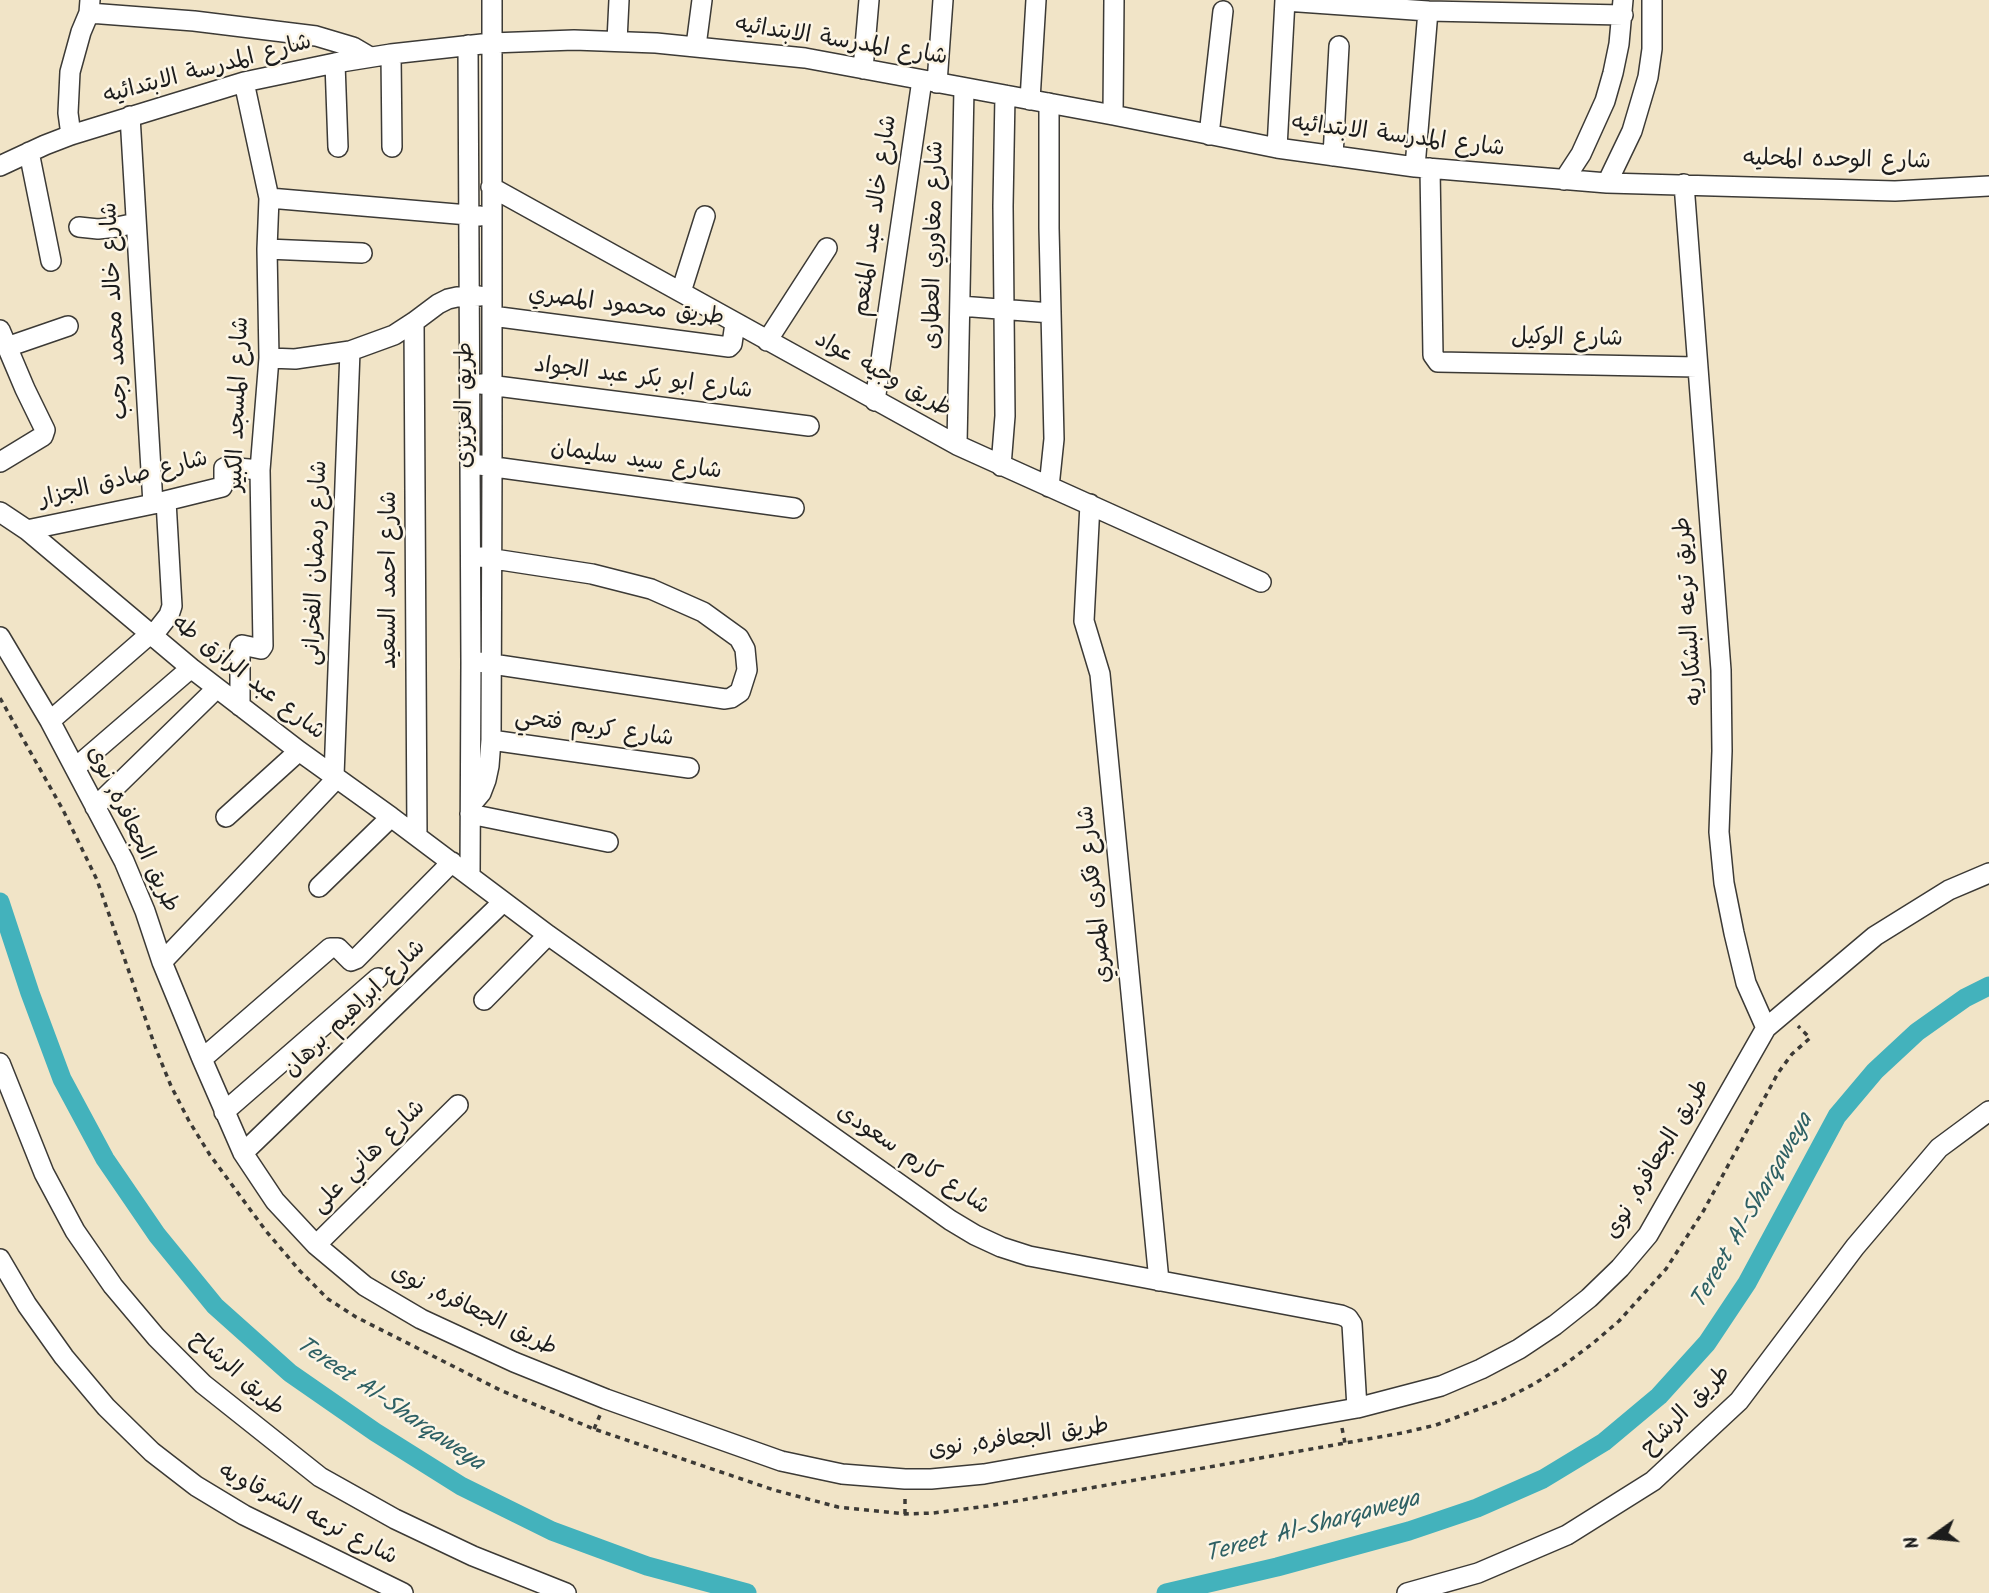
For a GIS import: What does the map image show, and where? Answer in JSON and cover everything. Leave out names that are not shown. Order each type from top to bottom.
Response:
[{"type":"street","name":"طريق العزيزى","points":[[470,810],[486,780],[491,740],[492,0]]},
{"type":"street","points":[[617,41],[619,0]]},
{"type":"street","points":[[696,46],[702,0]]},
{"type":"street","points":[[863,69],[869,0]]},
{"type":"street","name":"شارع خالد عبد المنعم","points":[[875,401],[943,0]]},
{"type":"street","points":[[1036,0],[1049,228],[1054,439],[1049,488]]},
{"type":"street","points":[[1113,115],[1114,0]]},
{"type":"street","points":[[1607,183],[1632,131],[1648,77],[1652,48],[1652,0]]},
{"type":"street","points":[[1277,148],[1285,1],[1428,11],[1623,8],[1615,63],[1605,101],[1564,180]]},
{"type":"street","points":[[71,135],[68,113],[70,72],[90,7],[316,36],[353,47],[370,57]]},
{"type":"street","points":[[1209,135],[1223,11]]},
{"type":"street","points":[[1422,167],[1428,11]]},
{"type":"street","name":"شارع المدرسة الابتدائيه","points":[[0,166],[71,135],[244,82],[370,57],[532,40],[617,41],[696,46],[805,58],[1277,148],[1422,167],[1564,180],[1684,184]]},
{"type":"street","name":"طريق العزيزى","points":[[468,45],[470,876]]},
{"type":"street","points":[[1333,156],[1339,46]]},
{"type":"street","points":[[391,54],[392,147]]},
{"type":"street","points":[[335,63],[338,147]]},
{"type":"street","name":"شارع المسجد الكبير","points":[[240,706],[240,647],[242,645],[259,649],[263,646],[260,470],[269,358],[269,198],[244,82]]},
{"type":"street","name":"شارع مغاوري العطارى","points":[[957,445],[964,88]]},
{"type":"street","points":[[1001,466],[1005,416],[1005,95]]},
{"type":"street","name":"شارع خالد محمد رجب","points":[[50,721],[164,623],[172,606],[159,502],[130,116]]},
{"type":"street","points":[[29,152],[51,261]]},
{"type":"street","name":"شارع الوكيل","points":[[1422,167],[1433,355],[1440,363],[1697,367]]},
{"type":"street","name":"شارع الوحده المحليه","points":[[1684,184],[1895,191],[1989,186]]},
{"type":"street","name":"طريق ترعه البشكاريه","points":[[1684,184],[1721,670],[1720,845],[1724,883],[1746,983],[1766,1028]]},
{"type":"street","name":"طريق وجيه عواد","points":[[491,187],[957,445],[1261,582]]},
{"type":"street","points":[[269,198],[491,217]]},
{"type":"street","points":[[681,292],[705,216]]},
{"type":"street","points":[[79,226],[108,228],[136,223]]},
{"type":"street","points":[[267,248],[362,253]]},
{"type":"street","points":[[767,341],[827,248]]},
{"type":"street","points":[[269,358],[295,359],[350,351],[394,335],[438,304],[457,297],[470,296],[492,307]]},
{"type":"street","points":[[960,306],[1051,313]]},
{"type":"street","name":"طريق محمود المصري","points":[[492,307],[729,347],[732,344],[735,323]]},
{"type":"street","name":"شارع احمد السعيد","points":[[414,323],[417,836]]},
{"type":"street","points":[[0,462],[43,436],[44,428],[4,338],[68,326]]},
{"type":"street","name":"شارع رمضان الفخرانى","points":[[335,777],[350,351]]},
{"type":"street","name":"شارع ابو بكر عبد الجواد","points":[[470,382],[809,426]]},
{"type":"street","name":"شارع سيد سليمان","points":[[471,464],[794,508]]},
{"type":"street","name":"شارع صادق الجزار","points":[[27,530],[222,486],[226,467],[260,470]]},
{"type":"street","name":"شارع فكرى المصري","points":[[1090,504],[1084,621],[1100,674],[1159,1281]]},
{"type":"street","name":"شارع عبد الرازق طه","points":[[0,512],[27,530],[240,706],[470,876]]},
{"type":"street","points":[[471,556],[592,574],[651,589],[703,612],[739,638],[745,649],[747,670],[740,692],[725,699],[471,662]]},
{"type":"street","name":"طريق الجعافره, نوى","points":[[0,637],[50,721],[135,886],[162,962],[243,1153],[275,1201],[317,1245],[365,1286],[421,1319],[514,1362],[606,1399],[781,1461],[842,1474],[931,1479],[984,1474],[1357,1408],[1441,1386],[1481,1369],[1519,1349],[1589,1298],[1620,1268],[1648,1235],[1766,1028],[1875,936],[1949,890],[1989,873]]},
{"type":"street","points":[[75,768],[191,668]]},
{"type":"street","points":[[95,807],[217,688]]},
{"type":"street","name":"شارع كريم فتحي","points":[[491,740],[690,768]]},
{"type":"street","points":[[226,817],[299,751]]},
{"type":"street","points":[[162,962],[335,777]]},
{"type":"street","points":[[470,810],[608,842]]},
{"type":"street","points":[[318,887],[391,817]]},
{"type":"street","points":[[202,1059],[330,948],[336,947],[351,961],[356,959],[452,863]]},
{"type":"street","name":"شارع كارم سعودى","points":[[470,876],[548,935],[975,1235],[1029,1256],[1348,1318],[1352,1324],[1357,1408]]},
{"type":"street","name":"شارع ابراهيم برهان","points":[[243,1153],[503,902]]},
{"type":"street","points":[[484,1000],[548,935]]},
{"type":"street","points":[[224,1112],[378,978]]},
{"type":"street","name":"طريق الرشاح","points":[[0,1063],[44,1173],[75,1231],[113,1286],[203,1384],[320,1477],[395,1519],[473,1556],[566,1593]]},
{"type":"street","name":"شارع هاني على","points":[[317,1245],[458,1105]]},
{"type":"street","name":"طريق الرشاح","points":[[1407,1593],[1478,1573],[1567,1535],[1653,1481],[1738,1401],[1855,1247],[1939,1148],[1989,1111]]},
{"type":"street","name":"شارع ترعه الشرقاويه","points":[[0,1259],[27,1305],[64,1357],[106,1407],[152,1452],[196,1486],[244,1515],[403,1593]]},
{"type":"path","points":[[0,698],[63,810],[97,880],[156,1049],[189,1121],[210,1155],[266,1231],[328,1299],[356,1317],[500,1390],[594,1429],[774,1490],[838,1507],[905,1514],[961,1511],[1402,1433],[1459,1417],[1503,1400],[1534,1384],[1592,1344],[1619,1321],[1666,1269],[1692,1230],[1777,1073],[1792,1054],[1810,1038]]},
{"type":"waterway","name":"Tereet Al-Sharqaweya","points":[[0,902],[62,1079],[105,1159],[157,1235],[215,1306],[290,1373],[375,1432],[461,1486],[552,1531],[647,1566],[747,1593]]},
{"type":"waterway","name":"Tereet Al-Sharqaweya","points":[[1166,1593],[1277,1567],[1409,1531],[1477,1508],[1543,1479],[1604,1442],[1659,1396],[1707,1343],[1747,1283],[1837,1116],[1875,1071],[1917,1032],[1965,998],[1989,986]]}]
